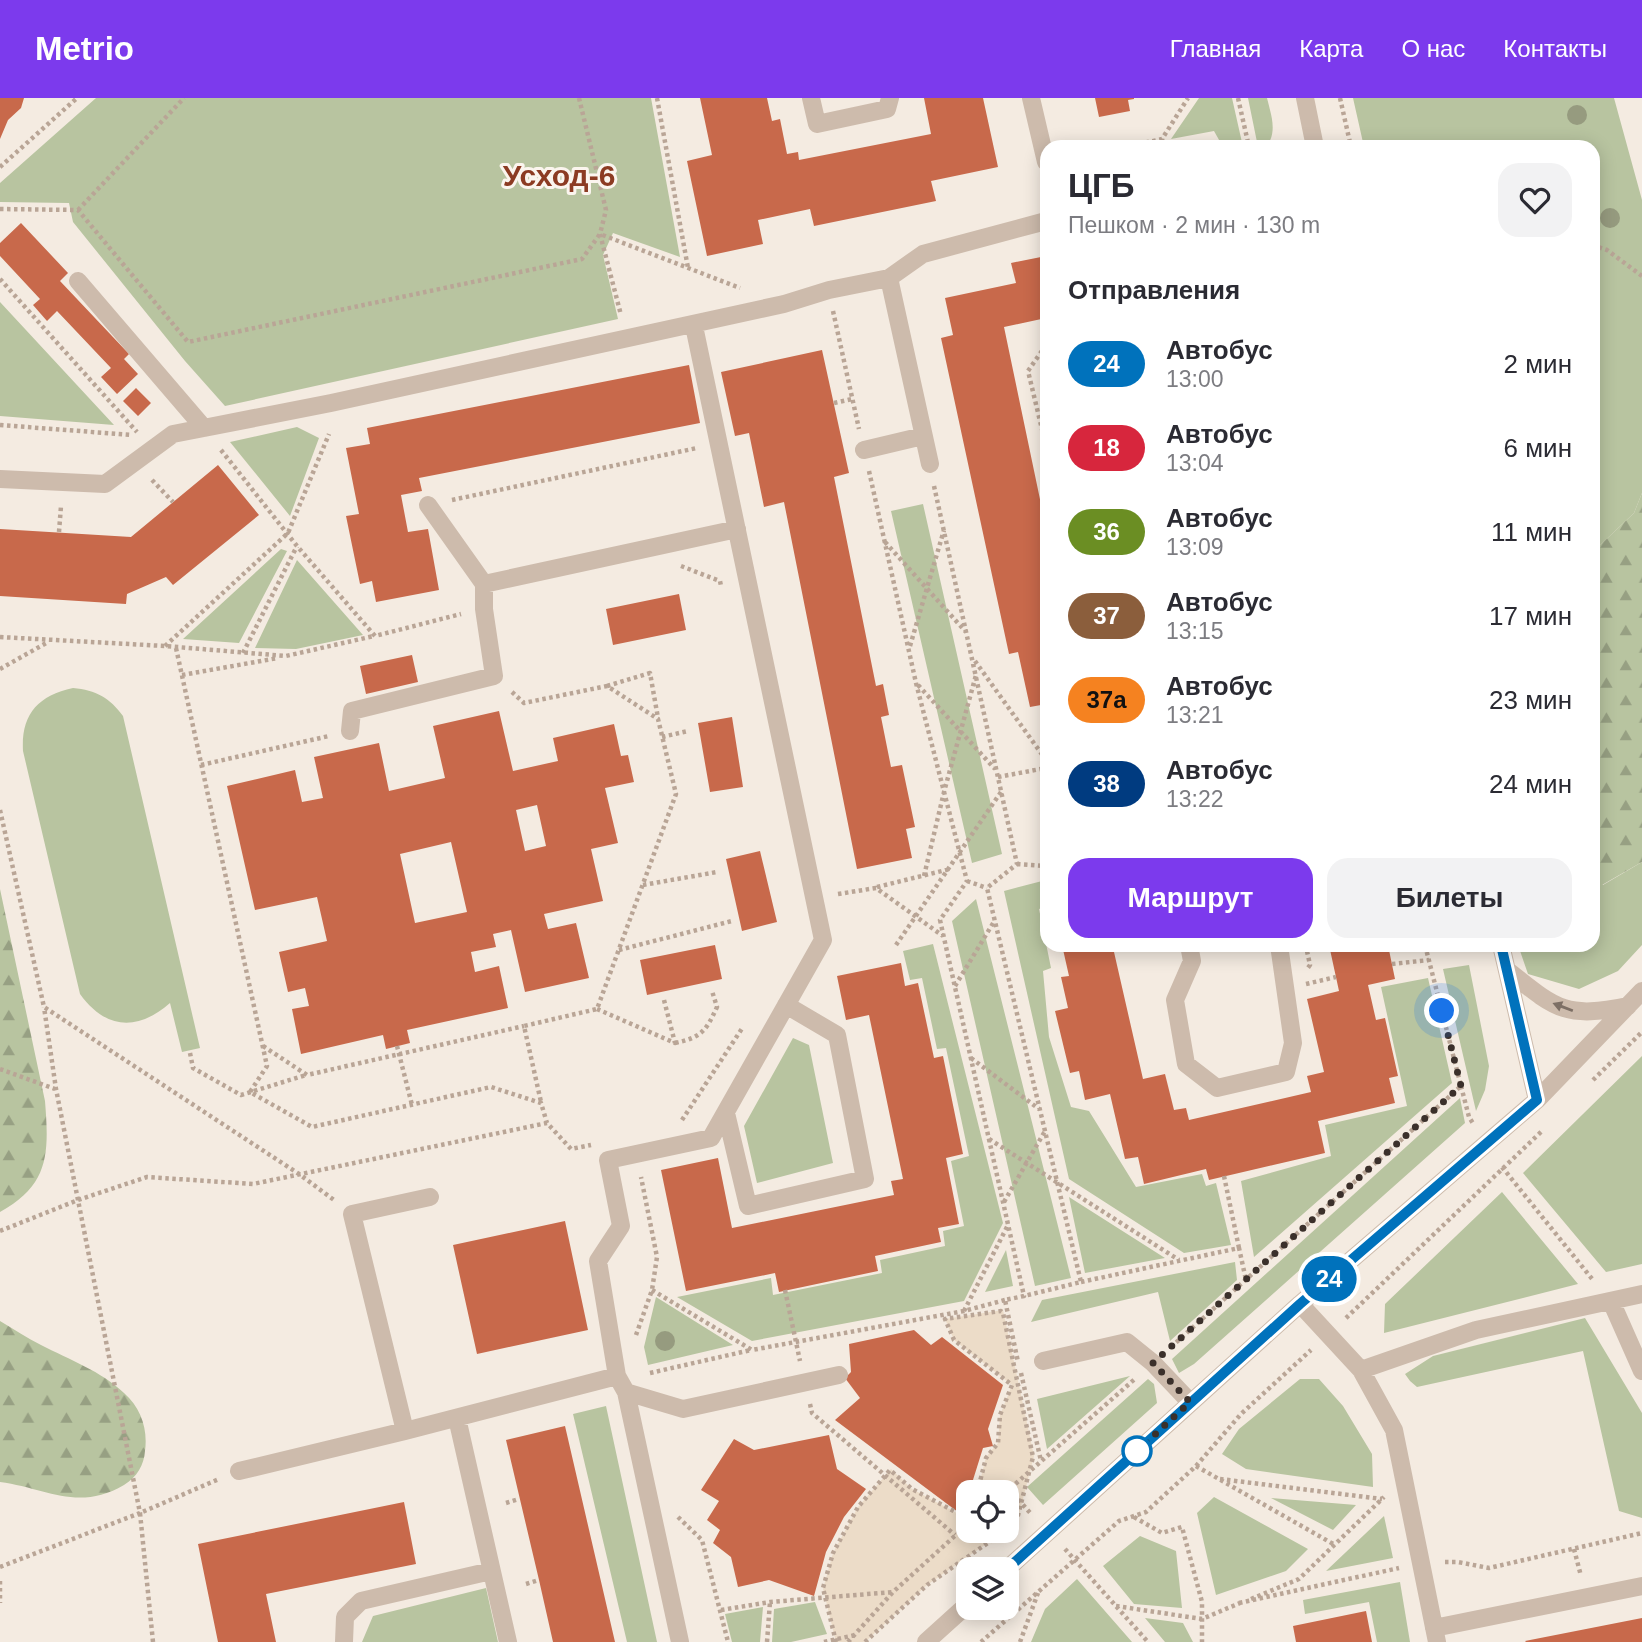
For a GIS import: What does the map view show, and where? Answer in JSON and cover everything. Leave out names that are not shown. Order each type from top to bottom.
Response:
[{"type":"street","points":[[811,98],[817,124],[887,109],[890,98]]},
{"type":"street","points":[[1031,98],[1041,140]]},
{"type":"street","points":[[1306,98],[1314,140]]},
{"type":"street","points":[[0,479],[105,484],[173,434],[694,326],[829,290],[889,278],[923,254],[1040,223]]},
{"type":"street","points":[[889,278],[930,464]]},
{"type":"street","points":[[78,281],[204,428]]},
{"type":"street","points":[[680,1642],[626,1392],[617,1376],[598,1261],[621,1226],[608,1160],[711,1138],[822,940],[694,326]]},
{"type":"street","points":[[864,450],[923,436]]},
{"type":"street","points":[[351,731],[352,711],[494,676],[484,608],[484,584],[428,505]]},
{"type":"street","points":[[484,584],[737,529]]},
{"type":"street","points":[[1190,952],[1192,961],[1175,1000],[1186,1064],[1217,1088],[1286,1072],[1293,1043],[1280,952]]},
{"type":"street","points":[[1503,952],[1537,1100]]},
{"type":"street","points":[[1507,971],[1538,996],[1566,1011],[1595,1013],[1628,1006]]},
{"type":"street","points":[[1019,1558],[1300,1304],[1537,1100],[1642,991]]},
{"type":"street","points":[[726,1113],[748,1206],[865,1179],[837,1035],[786,1005]]},
{"type":"street","points":[[405,1431],[352,1214],[430,1197]]},
{"type":"street","points":[[1361,1370],[1476,1330],[1642,1294]]},
{"type":"street","points":[[1611,1301],[1642,1371]]},
{"type":"street","points":[[1300,1304],[1361,1370],[1394,1430],[1435,1635],[1642,1586]]},
{"type":"street","points":[[1043,1361],[1127,1342],[1153,1363],[1190,1402]]},
{"type":"street","points":[[626,1392],[683,1409],[839,1375]]},
{"type":"street","points":[[239,1471],[617,1376]]},
{"type":"street","points":[[457,1418],[508,1642]]},
{"type":"street","points":[[344,1642],[345,1617],[361,1601],[491,1571]]},
{"type":"street","points":[[926,1642],[956,1616]]},
{"type":"path","points":[[0,167],[77,98]]},
{"type":"path","points":[[0,209],[78,210],[184,98]]},
{"type":"path","points":[[78,210],[188,342],[582,259],[600,234],[606,210],[579,98]]},
{"type":"path","points":[[657,98],[688,268]]},
{"type":"path","points":[[1157,140],[1162,139],[1188,98]]},
{"type":"path","points":[[1237,98],[1247,140]]},
{"type":"path","points":[[1340,98],[1349,140]]},
{"type":"path","points":[[600,234],[784,304]]},
{"type":"path","points":[[600,234],[627,340]]},
{"type":"path","points":[[1600,248],[1642,276]]},
{"type":"path","points":[[0,279],[140,435],[0,425]]},
{"type":"path","points":[[829,290],[916,683],[967,881],[940,920],[1024,1296]]},
{"type":"path","points":[[1040,354],[1028,371],[1040,421]]},
{"type":"path","points":[[834,403],[852,399]]},
{"type":"path","points":[[204,428],[374,636]]},
{"type":"path","points":[[165,646],[288,533],[329,434]]},
{"type":"path","points":[[428,505],[719,443]]},
{"type":"path","points":[[146,474],[173,502]]},
{"type":"path","points":[[935,490],[1017,864]]},
{"type":"path","points":[[59,532],[61,506]]},
{"type":"path","points":[[909,649],[944,529]]},
{"type":"path","points":[[885,542],[966,632]]},
{"type":"path","points":[[243,653],[297,545]]},
{"type":"path","points":[[720,581],[723,594]]},
{"type":"path","points":[[182,675],[286,656],[484,608]]},
{"type":"path","points":[[0,638],[165,646],[286,656]]},
{"type":"path","points":[[0,669],[50,640]]},
{"type":"path","points":[[176,648],[267,1066],[250,1092]]},
{"type":"path","points":[[972,658],[1040,752]]},
{"type":"path","points":[[494,676],[524,703],[650,674],[676,794],[597,1009]]},
{"type":"path","points":[[923,876],[977,674]]},
{"type":"path","points":[[916,683],[996,769]]},
{"type":"path","points":[[607,686],[658,719]]},
{"type":"path","points":[[201,765],[351,731]]},
{"type":"path","points":[[662,737],[688,731]]},
{"type":"path","points":[[998,777],[1040,769]]},
{"type":"path","points":[[896,946],[1001,791]]},
{"type":"path","points":[[0,810],[44,1007],[56,1089],[140,1513],[153,1642]]},
{"type":"path","points":[[987,888],[1017,864],[1040,866]]},
{"type":"path","points":[[814,899],[876,888],[950,869]]},
{"type":"path","points":[[643,885],[717,872]]},
{"type":"path","points":[[967,881],[987,888]]},
{"type":"path","points":[[876,888],[943,936]]},
{"type":"path","points":[[987,888],[1081,1282]]},
{"type":"path","points":[[955,987],[995,920]]},
{"type":"path","points":[[618,950],[732,921]]},
{"type":"path","points":[[1019,1481],[1461,1086],[1427,952]]},
{"type":"path","points":[[1392,964],[1429,960]]},
{"type":"path","points":[[1295,986],[1336,977]]},
{"type":"path","points":[[190,1053],[193,1068],[241,1095],[307,1075],[597,1009],[675,1043],[690,1040],[707,1029],[718,1007],[712,991]]},
{"type":"path","points":[[664,1000],[675,1043]]},
{"type":"path","points":[[44,1007],[299,1174],[352,1214]]},
{"type":"path","points":[[680,1123],[748,1020]]},
{"type":"path","points":[[524,1026],[547,1123],[571,1149]]},
{"type":"path","points":[[263,1046],[307,1075]]},
{"type":"path","points":[[397,1046],[412,1105]]},
{"type":"path","points":[[971,1058],[1040,1109]]},
{"type":"path","points":[[0,1069],[56,1089]]},
{"type":"path","points":[[250,1092],[312,1127],[491,1087],[541,1103]]},
{"type":"path","points":[[0,1231],[78,1200],[147,1177],[253,1184],[547,1123]]},
{"type":"path","points":[[1003,1203],[1045,1130]]},
{"type":"path","points":[[989,1139],[1179,1260]]},
{"type":"path","points":[[981,1642],[1119,1521],[1146,1512],[1196,1466],[1241,1414],[1503,1168],[1611,1301]]},
{"type":"path","points":[[1224,1176],[1245,1280]]},
{"type":"path","points":[[964,1311],[1008,1225]]},
{"type":"path","points":[[642,1375],[752,1350],[964,1311],[1081,1282],[1239,1248]]},
{"type":"path","points":[[652,1290],[752,1350]]},
{"type":"path","points":[[785,1290],[812,1413],[955,1535],[893,1592],[848,1642]]},
{"type":"path","points":[[1005,1300],[1041,1461]]},
{"type":"path","points":[[980,1480],[986,1458],[998,1443],[1000,1415],[1012,1385],[954,1340],[945,1319],[1001,1311],[1033,1457],[1019,1513]]},
{"type":"path","points":[[1196,1466],[1335,1545]]},
{"type":"path","points":[[835,1641],[823,1588],[833,1553],[858,1507],[890,1470],[912,1489],[956,1512]]},
{"type":"path","points":[[0,1567],[239,1471]]},
{"type":"path","points":[[1220,1479],[1382,1499]]},
{"type":"path","points":[[1116,1606],[1202,1619],[1299,1579],[1402,1480]]},
{"type":"path","points":[[506,1503],[520,1499]]},
{"type":"path","points":[[1133,1517],[1162,1533],[1182,1527],[1202,1601],[1202,1642]]},
{"type":"path","points":[[1239,1604],[1420,1563],[1458,1562],[1489,1568],[1642,1533]]},
{"type":"path","points":[[865,1642],[926,1585],[987,1543]]},
{"type":"path","points":[[1075,1559],[1149,1642]]},
{"type":"path","points":[[526,1584],[539,1580]]},
{"type":"path","points":[[0,1581],[0,1603]]},
{"type":"path","points":[[1020,1642],[1038,1591]]},
{"type":"path","points":[[721,1610],[770,1602],[893,1592]]},
{"type":"path","points":[[767,1642],[770,1602]]},
{"type":"path","points":[[824,1642],[856,1635]]},
{"type":"green space","points":[[96,98],[651,98],[680,257],[613,233],[603,255],[618,319],[225,406],[185,361],[73,222],[69,203],[0,202],[0,183]]},
{"type":"green space","points":[[1199,98],[1232,98],[1241,140],[1219,140],[1214,131],[1171,139]]},
{"type":"green space","points":[[1248,98],[1267,98],[1272,117],[1272,135],[1270,140],[1257,140]]},
{"type":"green space","points":[[1353,98],[1614,98],[1642,200],[1642,493],[1634,513],[1600,545],[1600,140],[1362,140]]},
{"type":"green space","points":[[0,302],[114,425],[0,416]]},
{"type":"green space","points":[[297,427],[319,438],[290,516],[230,442]]},
{"type":"green space","points":[[1642,493],[1642,862],[1602,885],[1600,545],[1634,513]]},
{"type":"green space","points":[[923,504],[1002,854],[972,863],[891,511]]},
{"type":"green space","points":[[281,549],[287,551],[239,643],[183,639]]},
{"type":"green space","points":[[297,560],[363,635],[296,649],[255,648]]},
{"type":"green space","points":[[73,688],[102,696],[123,716],[200,1048],[182,1052],[170,1003],[146,1018],[123,1022],[101,1015],[80,994],[23,751],[25,727],[34,709],[50,696]]},
{"type":"green space","points":[[1642,862],[1642,945],[1618,971],[1579,989],[1528,974],[1520,952],[1600,952],[1600,882],[1603,885]]},
{"type":"green space","points":[[1040,882],[1040,952],[1048,952],[1051,968],[1043,971],[1049,1037],[1071,1107],[1089,1111],[1136,1187],[1202,1174],[1206,1186],[1216,1183],[1231,1245],[1184,1253],[1069,1179],[1004,891]]},
{"type":"green space","points":[[0,889],[45,1101],[47,1136],[43,1166],[37,1178],[16,1202],[0,1212]]},
{"type":"green space","points":[[976,899],[1071,1278],[1035,1286],[952,921]]},
{"type":"green space","points":[[933,944],[1003,1223],[964,1301],[752,1341],[677,1297],[771,1278],[773,1295],[882,1273],[880,1260],[945,1246],[943,1231],[964,1226],[951,1161],[969,1156],[946,1048],[937,1049],[922,978],[910,980],[903,951]]},
{"type":"green space","points":[[1469,965],[1489,1066],[1485,1090],[1476,1111],[1443,969]]},
{"type":"green space","points":[[1428,978],[1452,1083],[1254,1257],[1241,1181],[1331,1156],[1325,1125],[1407,1106],[1381,987]]},
{"type":"green space","points":[[793,1038],[809,1045],[833,1163],[757,1183],[744,1126]]},
{"type":"green space","points":[[1642,1056],[1642,1264],[1606,1272],[1523,1173]]},
{"type":"green space","points":[[1460,1098],[1465,1123],[1194,1364],[1179,1373],[1172,1359]]},
{"type":"green space","points":[[1502,1192],[1578,1284],[1384,1333],[1385,1304]]},
{"type":"green space","points":[[1069,1197],[1165,1258],[1085,1273]]},
{"type":"green space","points":[[1006,1250],[1013,1286],[985,1292]]},
{"type":"green space","points":[[1235,1262],[1237,1280],[1170,1341],[1158,1292],[1031,1322],[1042,1300]]},
{"type":"green space","points":[[656,1297],[733,1345],[648,1365],[644,1347]]},
{"type":"green space","points":[[1585,1318],[1642,1413],[1642,1518],[1619,1511],[1583,1351],[1417,1387],[1405,1374],[1433,1356]]},
{"type":"green space","points":[[0,1321],[95,1372],[115,1385],[135,1405],[142,1419],[146,1443],[141,1466],[129,1482],[107,1493],[77,1497],[0,1482]]},
{"type":"green space","points":[[1130,1376],[1047,1449],[1037,1399]]},
{"type":"green space","points":[[1148,1379],[1154,1384],[1157,1403],[1043,1505],[1027,1487]]},
{"type":"green space","points":[[1300,1379],[1319,1379],[1343,1406],[1372,1454],[1373,1487],[1246,1469],[1222,1454],[1239,1429]]},
{"type":"green space","points":[[606,1406],[657,1642],[627,1642],[573,1414]]},
{"type":"green space","points":[[1214,1497],[1308,1549],[1286,1571],[1216,1595],[1197,1513]]},
{"type":"green space","points":[[1271,1498],[1356,1505],[1333,1530]]},
{"type":"green space","points":[[1384,1516],[1393,1558],[1326,1571]]},
{"type":"green space","points":[[1140,1536],[1176,1551],[1182,1608],[1134,1604],[1103,1566]]},
{"type":"green space","points":[[1077,1579],[1132,1642],[1031,1642],[1045,1609]]},
{"type":"green space","points":[[1400,1582],[1410,1642],[1377,1642],[1369,1602],[1305,1614],[1303,1600]]},
{"type":"green space","points":[[486,1588],[498,1642],[362,1642],[373,1616]]},
{"type":"green space","points":[[815,1602],[827,1634],[791,1642],[772,1642],[774,1609]]},
{"type":"green space","points":[[763,1607],[760,1642],[732,1642],[725,1614]]},
{"type":"green space","points":[[1145,1618],[1183,1623],[1193,1642],[1165,1642]]},
{"type":"shaded area","points":[[1003,1310],[1034,1456],[1019,1514],[1019,1480],[980,1480],[986,1457],[998,1443],[1000,1415],[1012,1385],[954,1340],[945,1319]]},
{"type":"shaded area","points":[[891,1469],[912,1489],[956,1513],[956,1543],[988,1543],[967,1557],[956,1557],[956,1565],[927,1585],[865,1642],[836,1642],[823,1589],[833,1553],[858,1507]]},
{"type":"building","points":[[0,98],[24,98],[21,108],[8,120],[0,139]]},
{"type":"building","points":[[700,98],[767,98],[772,121],[780,119],[787,154],[798,152],[799,160],[931,134],[924,98],[983,98],[998,167],[931,181],[936,201],[814,226],[810,209],[758,220],[763,244],[707,256],[687,161],[712,155]]},
{"type":"building","points":[[1095,98],[1134,99],[1128,100],[1130,111],[1099,117]]},
{"type":"building","points":[[21,223],[68,273],[60,281],[129,354],[124,359],[138,374],[117,394],[101,377],[111,368],[57,311],[47,321],[33,305],[40,299],[0,256],[0,243]]},
{"type":"building","points":[[1040,257],[1040,319],[1004,327],[1040,499],[1040,705],[1030,707],[1018,652],[1009,654],[941,338],[953,335],[945,298],[1016,283],[1011,263]]},
{"type":"building","points":[[822,350],[849,473],[834,477],[876,686],[883,684],[889,715],[881,717],[891,767],[902,765],[915,827],[906,829],[912,858],[857,869],[784,502],[764,507],[749,433],[735,436],[721,372]]},
{"type":"building","points":[[689,365],[700,423],[419,478],[422,491],[401,495],[408,532],[428,529],[439,590],[376,602],[372,581],[360,584],[346,516],[359,514],[346,448],[370,444],[367,428]]},
{"type":"building","points":[[136,388],[151,403],[138,416],[123,401]]},
{"type":"building","points":[[218,465],[259,515],[173,585],[166,577],[127,594],[126,604],[0,596],[0,529],[131,537]]},
{"type":"building","points":[[679,594],[686,630],[613,645],[606,609]]},
{"type":"building","points":[[412,655],[418,682],[366,694],[360,666]]},
{"type":"building","points":[[499,711],[513,771],[558,761],[553,738],[614,724],[621,756],[628,755],[634,782],[605,788],[618,843],[591,849],[603,901],[544,914],[548,929],[576,923],[589,978],[525,992],[511,930],[493,934],[496,947],[471,952],[475,972],[499,966],[508,1008],[407,1030],[410,1043],[386,1049],[383,1035],[301,1054],[292,1009],[309,1006],[305,988],[288,992],[279,952],[327,941],[317,897],[255,910],[227,786],[295,770],[302,802],[323,798],[314,757],[379,743],[389,791],[445,778],[433,726]],"holes":[[[537,805],[546,846],[525,851],[516,810]],[[451,842],[467,912],[415,923],[400,854]]]},
{"type":"building","points":[[732,717],[743,787],[710,792],[698,723]]},
{"type":"building","points":[[760,851],[777,922],[742,931],[726,859]]},
{"type":"building","points":[[715,945],[722,979],[647,995],[640,960]]},
{"type":"building","points":[[1064,952],[1114,952],[1143,1079],[1165,1074],[1174,1110],[1186,1108],[1189,1120],[1311,1092],[1307,1076],[1324,1072],[1307,999],[1339,991],[1331,952],[1389,952],[1395,979],[1368,985],[1376,1020],[1385,1018],[1398,1076],[1389,1078],[1395,1103],[1318,1121],[1325,1153],[1209,1180],[1206,1169],[1144,1184],[1138,1157],[1125,1159],[1110,1094],[1085,1100],[1079,1071],[1070,1073],[1055,1011],[1068,1008],[1061,977],[1069,976]]},
{"type":"building","points":[[901,963],[905,986],[918,983],[934,1058],[943,1056],[963,1154],[946,1158],[959,1224],[938,1228],[941,1242],[875,1256],[878,1271],[779,1292],[775,1273],[686,1291],[661,1170],[718,1158],[732,1228],[894,1195],[891,1181],[903,1179],[869,1015],[846,1020],[837,976]]},
{"type":"building","points":[[565,1221],[588,1330],[477,1354],[453,1245]]},
{"type":"building","points":[[914,1330],[931,1345],[942,1337],[1003,1385],[988,1429],[993,1446],[983,1448],[973,1480],[956,1480],[956,1511],[835,1420],[860,1398],[845,1378],[851,1372],[849,1344]]},
{"type":"building","points":[[565,1426],[615,1642],[553,1642],[506,1440]]},
{"type":"building","points":[[829,1435],[837,1469],[866,1489],[844,1517],[826,1552],[814,1596],[769,1580],[738,1587],[731,1557],[713,1543],[720,1530],[707,1520],[719,1501],[701,1490],[734,1439],[754,1450]]},
{"type":"building","points":[[404,1502],[416,1564],[266,1594],[276,1642],[218,1642],[198,1544]]},
{"type":"building","points":[[1366,1611],[1372,1642],[1296,1642],[1293,1626]]},
{"type":"building","points":[[1642,1618],[1642,1642],[1525,1641]]},
{"type":"bus line","name":"24","points":[[1019,1559],[1300,1304],[1537,1100],[1503,952]]},
{"type":"district","name":"Усход-6","points":[[559,176]]},
{"type":"route","points":[[1137,1451],[1190,1402],[1153,1363],[1461,1086],[1442,1011]]}]
